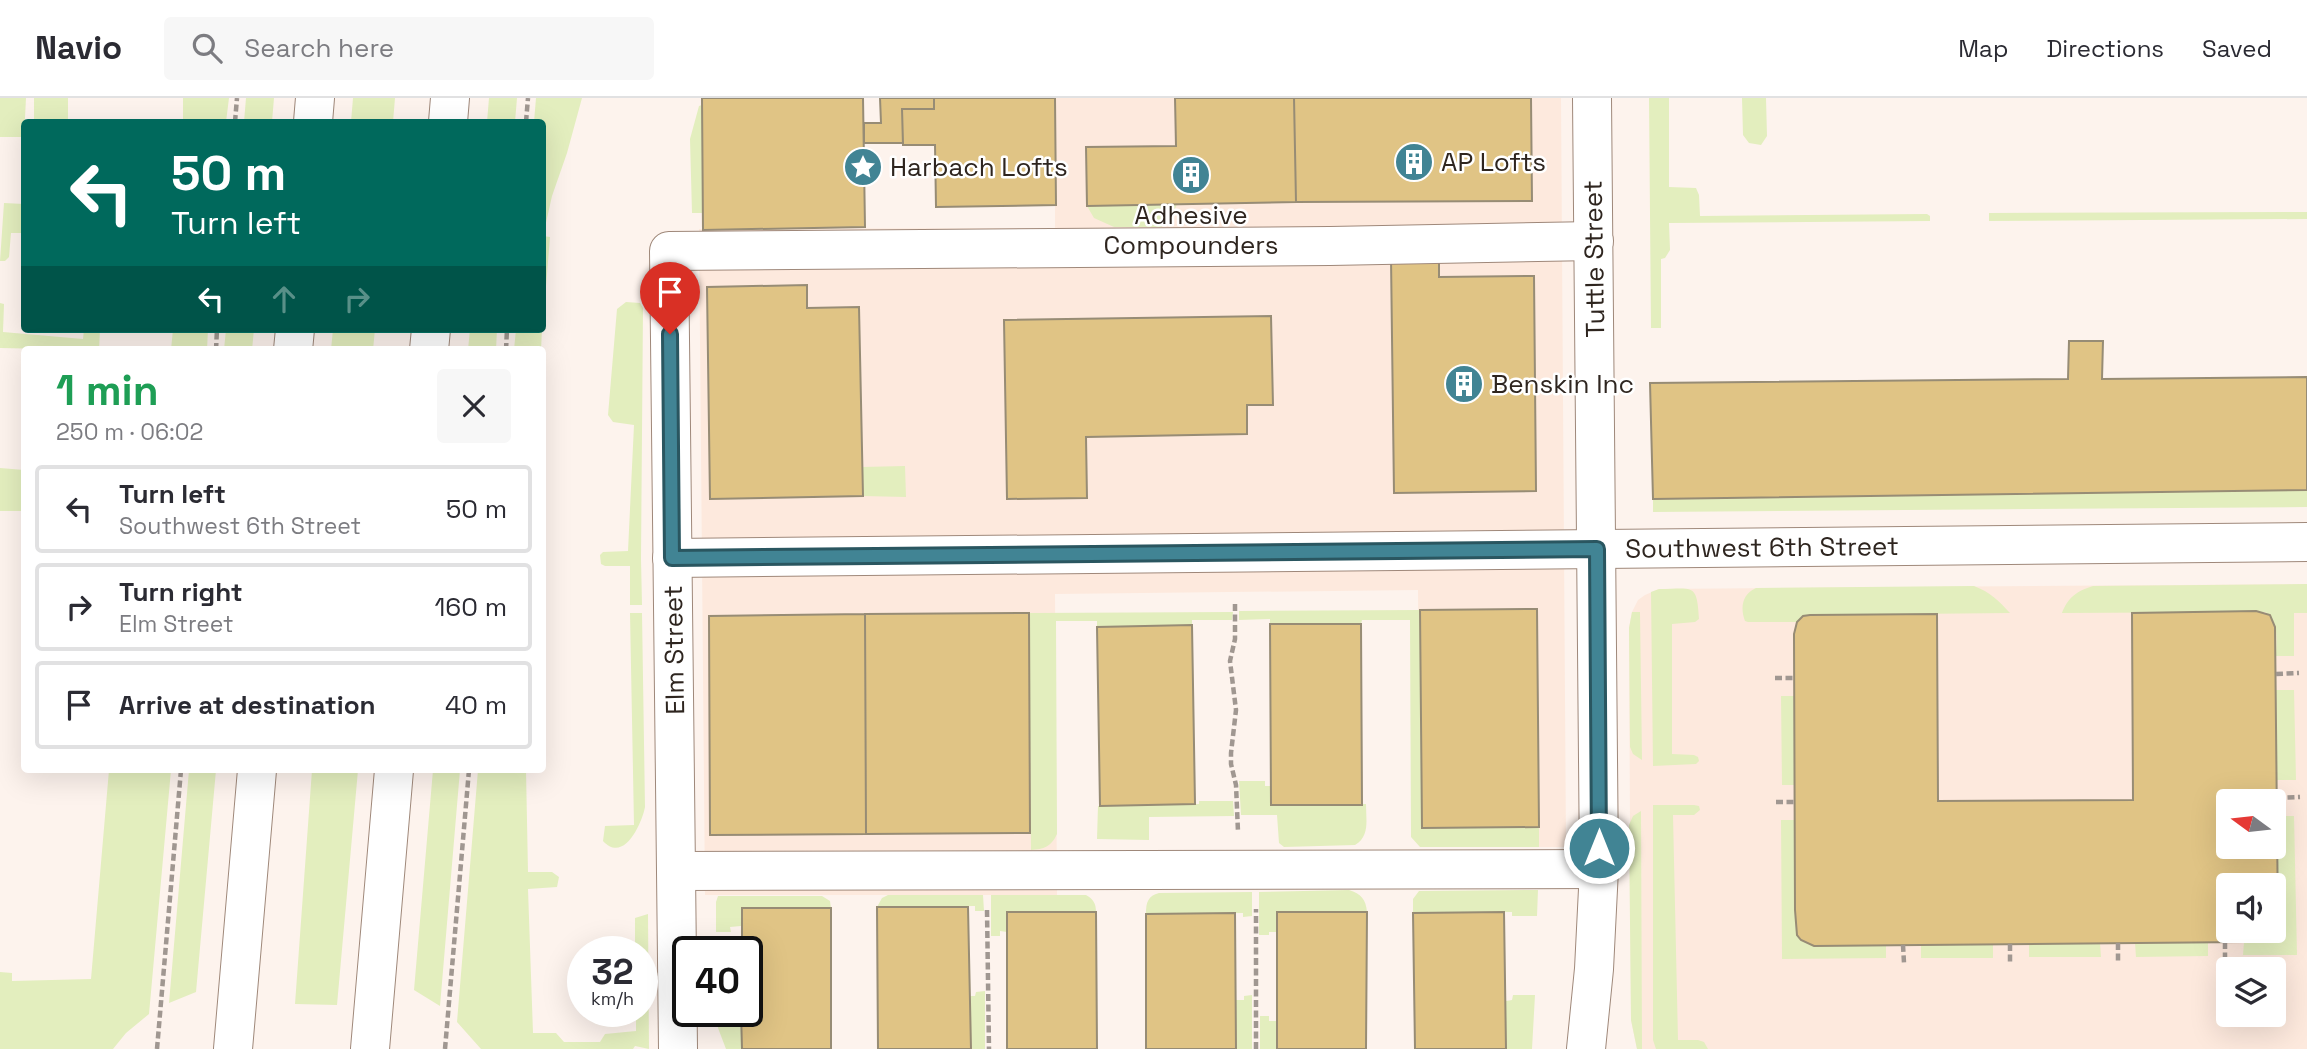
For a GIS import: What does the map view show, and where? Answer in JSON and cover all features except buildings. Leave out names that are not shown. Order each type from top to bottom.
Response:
[{"type":"street","points":[[313,119],[315,98]]},
{"type":"street","points":[[447,119],[450,98]]},
{"type":"street","name":"Tuttle Street","points":[[1586,1049],[1594,969],[1599,869],[1592,98]]},
{"type":"street","name":"Elm Street","points":[[678,1049],[668,251],[1594,241]]},
{"type":"street","name":"Southwest 6th Street","points":[[672,558],[2307,542]]},
{"type":"street","points":[[233,1049],[257,773]]},
{"type":"street","points":[[370,1049],[394,773]]},
{"type":"street","points":[[677,871],[1599,869]]},
{"type":"path","points":[[235,119],[237,98]]},
{"type":"path","points":[[526,119],[528,98]]},
{"type":"path","points":[[1235,604],[1235,639],[1230,671],[1236,710],[1231,764],[1236,785],[1238,816]]},
{"type":"path","points":[[2276,674],[2299,673]]},
{"type":"path","points":[[1775,678],[1794,678]]},
{"type":"path","points":[[158,1049],[181,773]]},
{"type":"path","points":[[445,1049],[469,773]]},
{"type":"path","points":[[2286,798],[2300,797]]},
{"type":"path","points":[[1776,802],[1795,802]]},
{"type":"path","points":[[988,870],[989,1049]]},
{"type":"path","points":[[1256,870],[1256,1049]]},
{"type":"path","points":[[2118,943],[2118,962]]},
{"type":"path","points":[[2010,944],[2010,963]]},
{"type":"path","points":[[1903,945],[1904,964]]},
{"type":"shaded area","points":[[1055,98],[1561,98],[1566,847],[1420,847],[1418,590],[1055,594],[1057,895],[705,895],[699,229],[1055,228]]},
{"type":"shaded area","points":[[2307,584],[2307,1049],[1637,1049],[1631,1020],[1629,628],[1632,612],[1638,600],[1659,589]]},
{"type":"green space","points":[[0,98],[26,98],[25,119],[21,119],[21,137],[0,137]]},
{"type":"green space","points":[[34,98],[68,98],[68,119],[34,119]]},
{"type":"green space","points":[[183,98],[229,98],[226,119],[183,119]]},
{"type":"green space","points":[[246,98],[274,98],[272,119],[244,119]]},
{"type":"green space","points":[[353,98],[395,98],[393,119],[351,119]]},
{"type":"green space","points":[[489,98],[517,98],[515,119],[487,119]]},
{"type":"green space","points":[[536,98],[582,98],[546,223],[546,119],[534,119]]},
{"type":"green space","points":[[1649,98],[1669,98],[1669,187],[1696,188],[1700,216],[1927,214],[1930,221],[1669,223],[1670,250],[1665,258],[1661,259],[1661,328],[1651,328]]},
{"type":"green space","points":[[1742,98],[1766,98],[1767,136],[1761,145],[1749,143],[1743,135]]},
{"type":"green space","points":[[702,105],[703,213],[692,213],[690,139],[699,106]]},
{"type":"green space","points":[[4,203],[21,204],[21,233],[11,233],[9,257],[0,261]]},
{"type":"green space","points":[[1177,204],[1170,221],[1161,227],[1114,227],[1094,218],[1087,206]]},
{"type":"green space","points":[[2307,212],[2307,219],[1989,221],[1989,213]]},
{"type":"green space","points":[[546,236],[550,237],[546,286]]},
{"type":"green space","points":[[626,302],[640,303],[643,308],[642,605],[630,605],[630,566],[605,566],[601,564],[600,555],[603,552],[628,551],[634,425],[613,422],[608,415],[617,309]]},
{"type":"green space","points":[[0,303],[4,304],[3,332],[83,339],[84,333],[100,333],[99,346],[0,348]]},
{"type":"green space","points":[[173,333],[208,333],[207,346],[171,346]]},
{"type":"green space","points":[[226,333],[254,333],[252,346],[224,346]]},
{"type":"green space","points":[[333,333],[375,333],[373,346],[331,346]]},
{"type":"green space","points":[[470,333],[497,333],[496,346],[468,346]]},
{"type":"green space","points":[[516,333],[542,333],[541,346],[514,346]]},
{"type":"green space","points":[[905,466],[906,497],[863,496],[862,467]]},
{"type":"green space","points":[[0,468],[21,470],[21,511],[0,511]]},
{"type":"green space","points":[[2307,490],[2307,507],[1653,512],[1653,499]]},
{"type":"green space","points":[[2307,584],[2307,613],[2294,613],[2294,656],[2276,656],[2275,626],[2265,612],[2062,613],[2074,595],[2093,586]]},
{"type":"green space","points":[[1974,586],[1994,597],[2010,613],[1810,615],[1803,616],[1797,622],[1748,622],[1745,621],[1743,611],[1745,598],[1756,588]]},
{"type":"green space","points":[[1659,589],[1691,590],[1697,599],[1699,619],[1695,622],[1672,624],[1672,754],[1694,755],[1699,761],[1696,764],[1653,766],[1651,592]]},
{"type":"green space","points":[[1420,610],[1423,828],[1539,827],[1539,847],[1420,847],[1411,837],[1410,620],[1362,620],[1361,624],[1270,624],[1270,619],[1239,620],[1239,611]]},
{"type":"green space","points":[[1233,612],[1232,620],[1192,620],[1192,625],[1097,627],[1097,621],[1056,621],[1057,834],[1047,846],[1031,850],[1029,613]]},
{"type":"green space","points":[[1632,612],[1640,612],[1642,760],[1633,754],[1630,747],[1629,628]]},
{"type":"green space","points":[[630,613],[642,613],[645,807],[631,839],[618,848],[603,841],[605,826],[634,825]]},
{"type":"green space","points":[[2276,690],[2294,690],[2296,780],[2277,780]]},
{"type":"green space","points":[[1781,696],[1794,696],[1795,785],[1782,785]]},
{"type":"green space","points":[[109,773],[171,773],[149,1014],[126,1033],[113,1049],[0,1049],[0,972],[12,973],[12,981],[91,979]]},
{"type":"green space","points":[[189,773],[216,773],[196,992],[169,1003]]},
{"type":"green space","points":[[312,773],[358,773],[337,1005],[295,1004]]},
{"type":"green space","points":[[433,773],[460,773],[440,1006],[414,990]]},
{"type":"green space","points":[[478,773],[526,773],[528,872],[552,872],[559,877],[557,887],[528,889],[533,1033],[556,1033],[564,1042],[600,1042],[605,1034],[649,1027],[649,1049],[635,1046],[633,1049],[481,1049],[457,1022]]},
{"type":"green space","points":[[1239,781],[1265,781],[1265,786],[1271,786],[1272,805],[1366,804],[1363,837],[1355,845],[1284,847],[1279,843],[1277,815],[1241,815]]},
{"type":"green space","points":[[1199,801],[1233,801],[1234,816],[1149,817],[1149,840],[1097,839],[1098,806],[1199,804]]},
{"type":"green space","points":[[1653,805],[1694,805],[1699,806],[1700,810],[1694,815],[1673,815],[1678,1040],[1698,1040],[1704,1042],[1708,1049],[1656,1049],[1653,1040]]},
{"type":"green space","points":[[1641,811],[1642,1049],[1637,1049],[1631,1020],[1629,825],[1633,816]]},
{"type":"green space","points":[[2286,816],[2294,816],[2297,955],[2243,955],[2244,943],[2286,943],[2286,873],[2278,873],[2277,859],[2286,859]]},
{"type":"green space","points":[[1781,820],[1795,820],[1796,928],[1801,940],[1814,946],[1886,945],[1886,958],[1782,959]]},
{"type":"green space","points":[[1349,890],[1362,898],[1367,912],[1277,912],[1277,932],[1259,935],[1259,892]]},
{"type":"green space","points":[[1538,890],[1537,916],[1512,916],[1512,912],[1413,913],[1413,899],[1419,891]]},
{"type":"green space","points":[[1252,892],[1252,916],[1243,917],[1243,913],[1146,914],[1148,900],[1159,893]]},
{"type":"green space","points":[[888,895],[983,895],[984,911],[975,911],[975,906],[877,907],[882,898]]},
{"type":"green space","points":[[991,895],[1086,895],[1094,902],[1096,912],[1007,912],[1007,932],[1000,931],[1000,936],[991,936]]},
{"type":"green space","points":[[718,896],[822,896],[830,901],[831,908],[742,908],[741,926],[730,927],[731,932],[716,932]]},
{"type":"green space","points":[[648,914],[648,936],[635,936],[635,918]]},
{"type":"green space","points":[[2100,943],[2101,957],[2029,957],[2029,944]]},
{"type":"green space","points":[[2135,943],[2208,943],[2208,956],[2136,957]]},
{"type":"green space","points":[[1993,944],[1993,958],[1921,958],[1921,945]]},
{"type":"green space","points":[[985,991],[985,1049],[971,1049],[970,996]]},
{"type":"green space","points":[[1252,995],[1252,1049],[1236,1049],[1236,1000],[1244,1000],[1244,996]]},
{"type":"green space","points":[[1513,995],[1535,995],[1532,1049],[1506,1049],[1506,1001],[1512,1000]]},
{"type":"green space","points":[[1260,1016],[1269,1016],[1269,1021],[1277,1021],[1277,1049],[1260,1049]]},
{"type":"green space","points":[[741,1027],[742,1049],[726,1049],[718,1028]]},
{"type":"place","name":"AP Lofts","points":[[1414,162]]},
{"type":"place","name":"Harbach Lofts","points":[[863,167]]},
{"type":"place","name":"Adhesive Compounders","points":[[1191,175]]},
{"type":"place","name":"Benskin Inc","points":[[1464,384]]},
{"type":"route","points":[[670,334],[672,558],[1597,549],[1599,848]]}]
